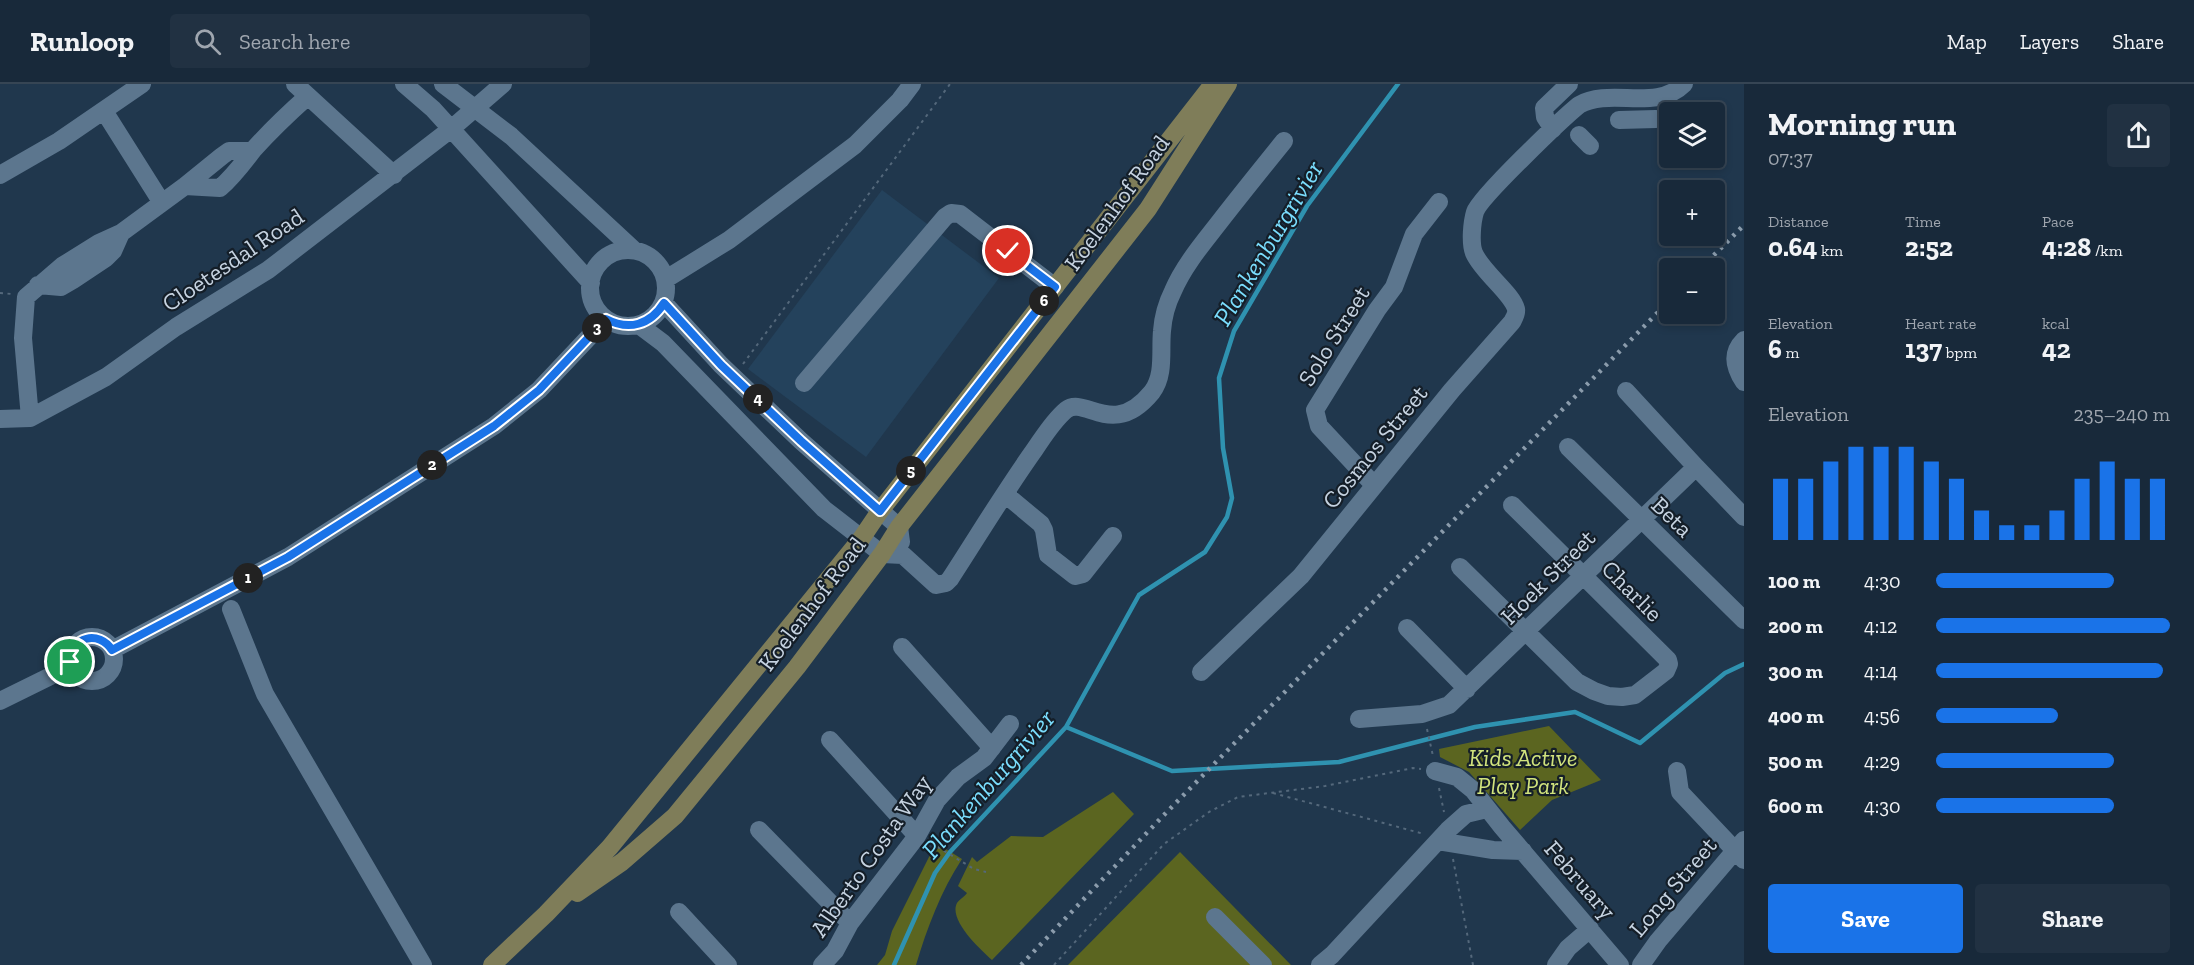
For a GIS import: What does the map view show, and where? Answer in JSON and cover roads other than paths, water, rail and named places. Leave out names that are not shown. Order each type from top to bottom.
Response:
[{"type":"main road","name":"Koelenhof Road","points":[[492,965],[546,914],[610,847],[861,539],[880,511],[1213,84]]},
{"type":"main road","name":"Koelenhof Road","points":[[546,914],[622,862],[675,816],[796,667],[882,554],[899,527],[1148,209],[1228,84]]},
{"type":"street","points":[[0,175],[59,141],[142,84]]},
{"type":"street","points":[[404,84],[451,129],[591,283]]},
{"type":"street","points":[[443,84],[511,135],[634,250]]},
{"type":"street","name":"Cloetesdal Road","points":[[0,419],[30,418],[106,376],[176,327],[268,270],[394,175],[502,84]]},
{"type":"street","points":[[666,279],[729,240],[855,145],[900,100],[912,84]]},
{"type":"street","points":[[1569,84],[1544,108],[1545,117],[1553,129],[1585,102],[1603,99],[1656,98],[1674,93],[1684,84]]},
{"type":"street","points":[[30,418],[23,338],[26,297],[38,285],[80,255],[121,233],[186,186],[220,188],[233,177],[252,151],[279,122],[301,90],[394,175]]},
{"type":"street","points":[[1618,120],[1661,119],[1656,98]]},
{"type":"street","points":[[104,111],[162,203]]},
{"type":"street","name":"Cosmos Street","points":[[1201,672],[1301,576],[1515,317],[1516,309],[1511,300],[1473,252],[1476,210],[1553,129]]},
{"type":"street","points":[[639,325],[663,343],[824,509],[882,554],[903,555],[936,585],[946,584],[1053,424],[1069,408],[1078,407],[1104,416],[1123,414],[1137,408],[1153,391],[1160,373],[1162,330],[1168,302],[1182,271],[1284,141]]},
{"type":"street","name":"Solo Street","points":[[1374,485],[1319,426],[1315,410],[1377,310],[1394,287],[1414,234],[1438,202]]},
{"type":"street","points":[[804,383],[945,217],[951,213],[960,214],[1055,287]]},
{"type":"street","points":[[622,250],[634,250],[645,253],[655,260],[666,279],[666,291],[664,303],[650,320],[639,325],[628,326],[606,319],[593,303],[591,283],[594,271],[601,261],[622,250]]},
{"type":"street","points":[[664,303],[734,377],[801,441],[899,527],[903,555]]},
{"type":"street","points":[[112,650],[288,557],[494,426],[539,390],[606,319]]},
{"type":"street","points":[[1744,340],[1738,345],[1735,363],[1744,382]]},
{"type":"street","points":[[1626,391],[1744,517]]},
{"type":"street","name":"Beta","points":[[1568,447],[1744,620]]},
{"type":"street","name":"Hoek Street","points":[[1359,719],[1434,711],[1449,705],[1696,467]]},
{"type":"street","points":[[1005,494],[1041,524],[1048,555],[1075,576],[1083,574],[1113,536]]},
{"type":"street","name":"Charlie","points":[[1512,505],[1668,660],[1669,664],[1666,670],[1635,695],[1608,696],[1577,682],[1526,633]]},
{"type":"street","points":[[1460,567],[1526,633]]},
{"type":"street","points":[[231,609],[266,694],[423,965]]},
{"type":"street","points":[[1407,628],[1467,689]]},
{"type":"street","points":[[97,637],[108,644],[112,650],[114,664],[107,676],[101,680],[87,681],[76,674],[71,666],[70,655],[73,648],[83,639],[97,637]]},
{"type":"street","points":[[902,647],[992,748]]},
{"type":"street","points":[[0,701],[71,666]]},
{"type":"street","name":"Alberto Costa Way","points":[[822,965],[835,951],[850,923],[922,838],[937,800],[946,789],[984,758],[1010,724]]},
{"type":"street","points":[[830,740],[922,838]]},
{"type":"street","name":"February","points":[[1434,762],[1473,790],[1620,965]]},
{"type":"street","points":[[1677,771],[1680,792],[1741,850]]},
{"type":"street","points":[[1331,962],[1466,814],[1487,809]]},
{"type":"street","points":[[759,830],[850,923]]},
{"type":"street","points":[[1446,838],[1492,850],[1523,851]]},
{"type":"street","name":"Long Street","points":[[1641,965],[1658,941],[1741,850]]},
{"type":"street","points":[[679,912],[728,965]]},
{"type":"street","points":[[1215,917],[1263,965]]},
{"type":"street","points":[[1556,965],[1568,948],[1590,929]]},
{"type":"waterway","name":"Plankenburgrivier","points":[[894,965],[935,873],[950,852],[1066,727],[1139,595],[1205,552],[1227,517],[1232,498],[1223,448],[1219,378],[1234,331],[1307,206],[1398,84]]},
{"type":"waterway","points":[[1066,727],[1172,771],[1339,762],[1475,727],[1575,712],[1640,743],[1725,673],[1744,664]]},
{"type":"railway","points":[[1711,258],[1744,225]]},
{"type":"railway","points":[[1021,965],[1161,818],[1659,311]]},
{"type":"park label","name":"Kids Active Play Park","points":[[1523,772]]}]
